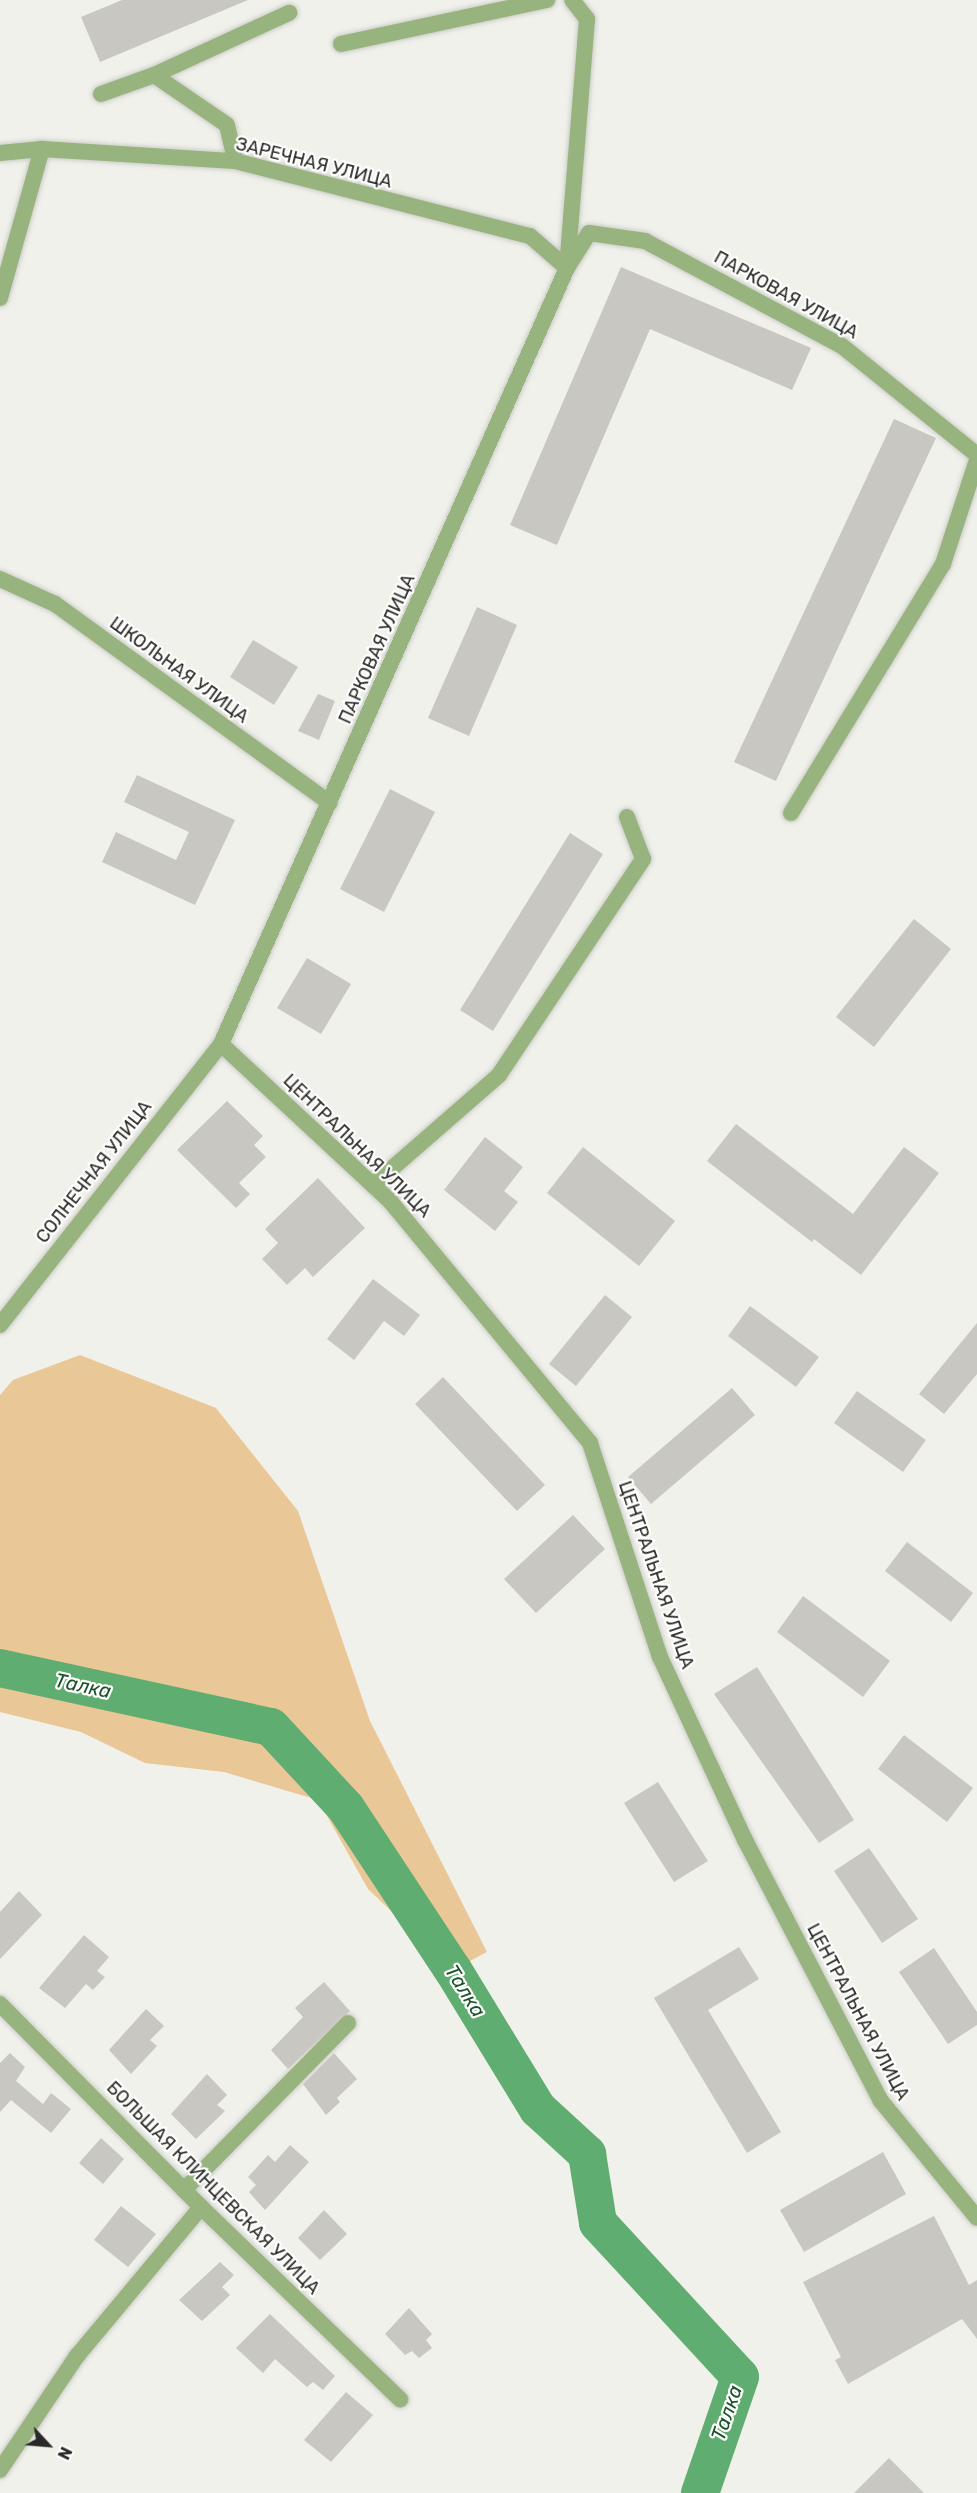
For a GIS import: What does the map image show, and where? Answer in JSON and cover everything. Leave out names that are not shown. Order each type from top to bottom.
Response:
[{"type":"street","points":[[341,44],[548,0]]},
{"type":"street","name":"ПАРКОВАЯ УЛИЦА","points":[[567,268],[587,20],[572,0]]},
{"type":"street","points":[[101,94],[154,75],[289,13]]},
{"type":"street","points":[[154,75],[227,126],[235,161]]},
{"type":"street","points":[[0,298],[42,149]]},
{"type":"street","name":"ЗАРЕЧНАЯ УЛИЦА","points":[[0,153],[42,149],[235,161],[530,237],[567,268]]},
{"type":"street","name":"ПАРКОВАЯ УЛИЦА","points":[[221,1044],[567,268],[589,233],[645,241],[842,346],[977,455]]},
{"type":"street","points":[[792,813],[943,564],[977,460]]},
{"type":"street","name":"ШКОЛЬНАЯ УЛИЦА","points":[[0,579],[55,604],[330,803]]},
{"type":"street","points":[[373,1185],[499,1075],[643,859],[627,817]]},
{"type":"street","name":"ЦЕНТРАЛЬНАЯ УЛИЦА","points":[[221,1044],[373,1185],[468,1292],[590,1443],[660,1658],[745,1840],[881,2101],[977,2218]]},
{"type":"street","name":"СОЛНЕЧНАЯ УЛИЦА","points":[[0,1324],[221,1044]]},
{"type":"street","name":"БОЛЬШАЯ КЛИНЦЕВСКАЯ УЛИЦА","points":[[0,2004],[201,2207],[400,2399]]},
{"type":"street","points":[[184,2190],[348,2023]]},
{"type":"street","points":[[0,2470],[76,2356],[201,2207]]},
{"type":"shaded area","points":[[80,1355],[216,1408],[298,1511],[370,1721],[487,1952],[453,1970],[368,1889],[318,1800],[224,1772],[145,1763],[81,1732],[0,1712],[0,1395],[13,1380]]},
{"type":"building","points":[[122,0],[248,0],[100,62],[81,17]]},
{"type":"building","points":[[621,267],[811,348],[792,390],[650,329],[557,545],[510,525]]},
{"type":"building","points":[[894,419],[936,438],[776,781],[734,762]]},
{"type":"building","points":[[477,607],[517,625],[469,736],[428,718]]},
{"type":"building","points":[[253,640],[298,667],[274,705],[230,677]]},
{"type":"building","points":[[318,694],[335,701],[319,740],[298,731]]},
{"type":"building","points":[[137,775],[235,820],[195,905],[102,862],[116,832],[176,860],[189,832],[124,802]]},
{"type":"building","points":[[390,789],[435,812],[384,912],[340,889]]},
{"type":"building","points":[[570,833],[603,854],[493,1031],[460,1010]]},
{"type":"building","points":[[914,919],[951,949],[874,1047],[836,1017]]},
{"type":"building","points":[[307,958],[351,984],[321,1034],[277,1008]]},
{"type":"building","points":[[227,1101],[263,1136],[254,1145],[266,1157],[239,1183],[250,1194],[236,1208],[177,1150]]},
{"type":"building","points":[[736,1124],[853,1214],[904,1147],[939,1173],[861,1275],[814,1239],[812,1242],[707,1161]]},
{"type":"building","points":[[485,1137],[523,1167],[504,1191],[518,1202],[495,1231],[444,1190]]},
{"type":"building","points":[[583,1147],[675,1221],[639,1266],[547,1193]]},
{"type":"building","points":[[318,1178],[365,1228],[313,1277],[305,1268],[287,1285],[262,1259],[278,1243],[265,1229]]},
{"type":"building","points":[[373,1279],[420,1315],[404,1336],[384,1321],[354,1360],[327,1339]]},
{"type":"building","points":[[605,1295],[632,1317],[576,1386],[549,1364]]},
{"type":"building","points":[[750,1306],[819,1357],[796,1387],[728,1336]]},
{"type":"building","points":[[977,1323],[977,1374],[944,1414],[919,1394]]},
{"type":"building","points":[[443,1377],[545,1485],[517,1511],[415,1404]]},
{"type":"building","points":[[732,1388],[755,1415],[651,1504],[628,1477]]},
{"type":"building","points":[[857,1391],[926,1440],[903,1472],[834,1423]]},
{"type":"building","points":[[573,1515],[605,1549],[536,1613],[504,1579]]},
{"type":"building","points":[[907,1542],[973,1593],[951,1622],[885,1571]]},
{"type":"building","points":[[803,1596],[890,1661],[863,1697],[777,1632]]},
{"type":"building","points":[[757,1667],[854,1820],[819,1843],[714,1694]]},
{"type":"building","points":[[904,1735],[973,1788],[947,1822],[878,1769]]},
{"type":"building","points":[[658,1782],[708,1861],[674,1882],[624,1803]]},
{"type":"building","points":[[869,1848],[918,1919],[882,1943],[834,1871]]},
{"type":"building","points":[[19,1891],[42,1915],[0,1959],[0,1912]]},
{"type":"building","points":[[84,1935],[109,1957],[97,1971],[105,1977],[93,1990],[86,1984],[65,2008],[39,1988]]},
{"type":"building","points":[[739,1947],[759,1979],[708,2010],[781,2132],[747,2153],[654,1998]]},
{"type":"building","points":[[934,1948],[977,2012],[977,2025],[948,2044],[899,1972]]},
{"type":"building","points":[[324,1982],[350,2011],[288,2069],[271,2050],[303,2017],[295,2008]]},
{"type":"building","points":[[146,2009],[164,2026],[150,2040],[157,2046],[131,2074],[109,2050]]},
{"type":"building","points":[[10,2053],[25,2067],[16,2081],[43,2104],[51,2093],[71,2109],[51,2133],[11,2100],[0,2112],[0,2063]]},
{"type":"building","points":[[334,2053],[357,2079],[337,2098],[340,2102],[326,2115],[303,2084]]},
{"type":"building","points":[[207,2074],[227,2095],[217,2105],[225,2111],[196,2139],[171,2114]]},
{"type":"building","points":[[101,2138],[124,2159],[103,2184],[79,2163]]},
{"type":"building","points":[[290,2145],[309,2162],[265,2210],[249,2192],[256,2185],[248,2177],[268,2155],[275,2162]]},
{"type":"building","points":[[883,2152],[906,2194],[804,2252],[780,2210]]},
{"type":"building","points":[[121,2206],[156,2234],[128,2267],[94,2240]]},
{"type":"building","points":[[324,2210],[347,2234],[320,2260],[298,2238]]},
{"type":"building","points":[[934,2216],[969,2285],[977,2280],[977,2339],[962,2319],[848,2384],[835,2360],[841,2357],[803,2282]]},
{"type":"building","points":[[220,2262],[234,2275],[222,2287],[230,2295],[202,2321],[179,2300]]},
{"type":"building","points":[[409,2308],[432,2334],[426,2340],[432,2348],[419,2358],[412,2351],[405,2355],[385,2334]]},
{"type":"building","points":[[270,2314],[335,2376],[323,2390],[313,2382],[307,2387],[275,2359],[263,2373],[236,2348]]},
{"type":"building","points":[[346,2392],[373,2415],[331,2462],[304,2440]]},
{"type":"building","points":[[889,2458],[924,2493],[854,2493]]},
{"type":"waterway","name":"Талка","points":[[0,1668],[271,1727],[346,1808],[453,1970],[538,2109],[587,2154],[598,2223],[740,2377],[700,2493]]}]
